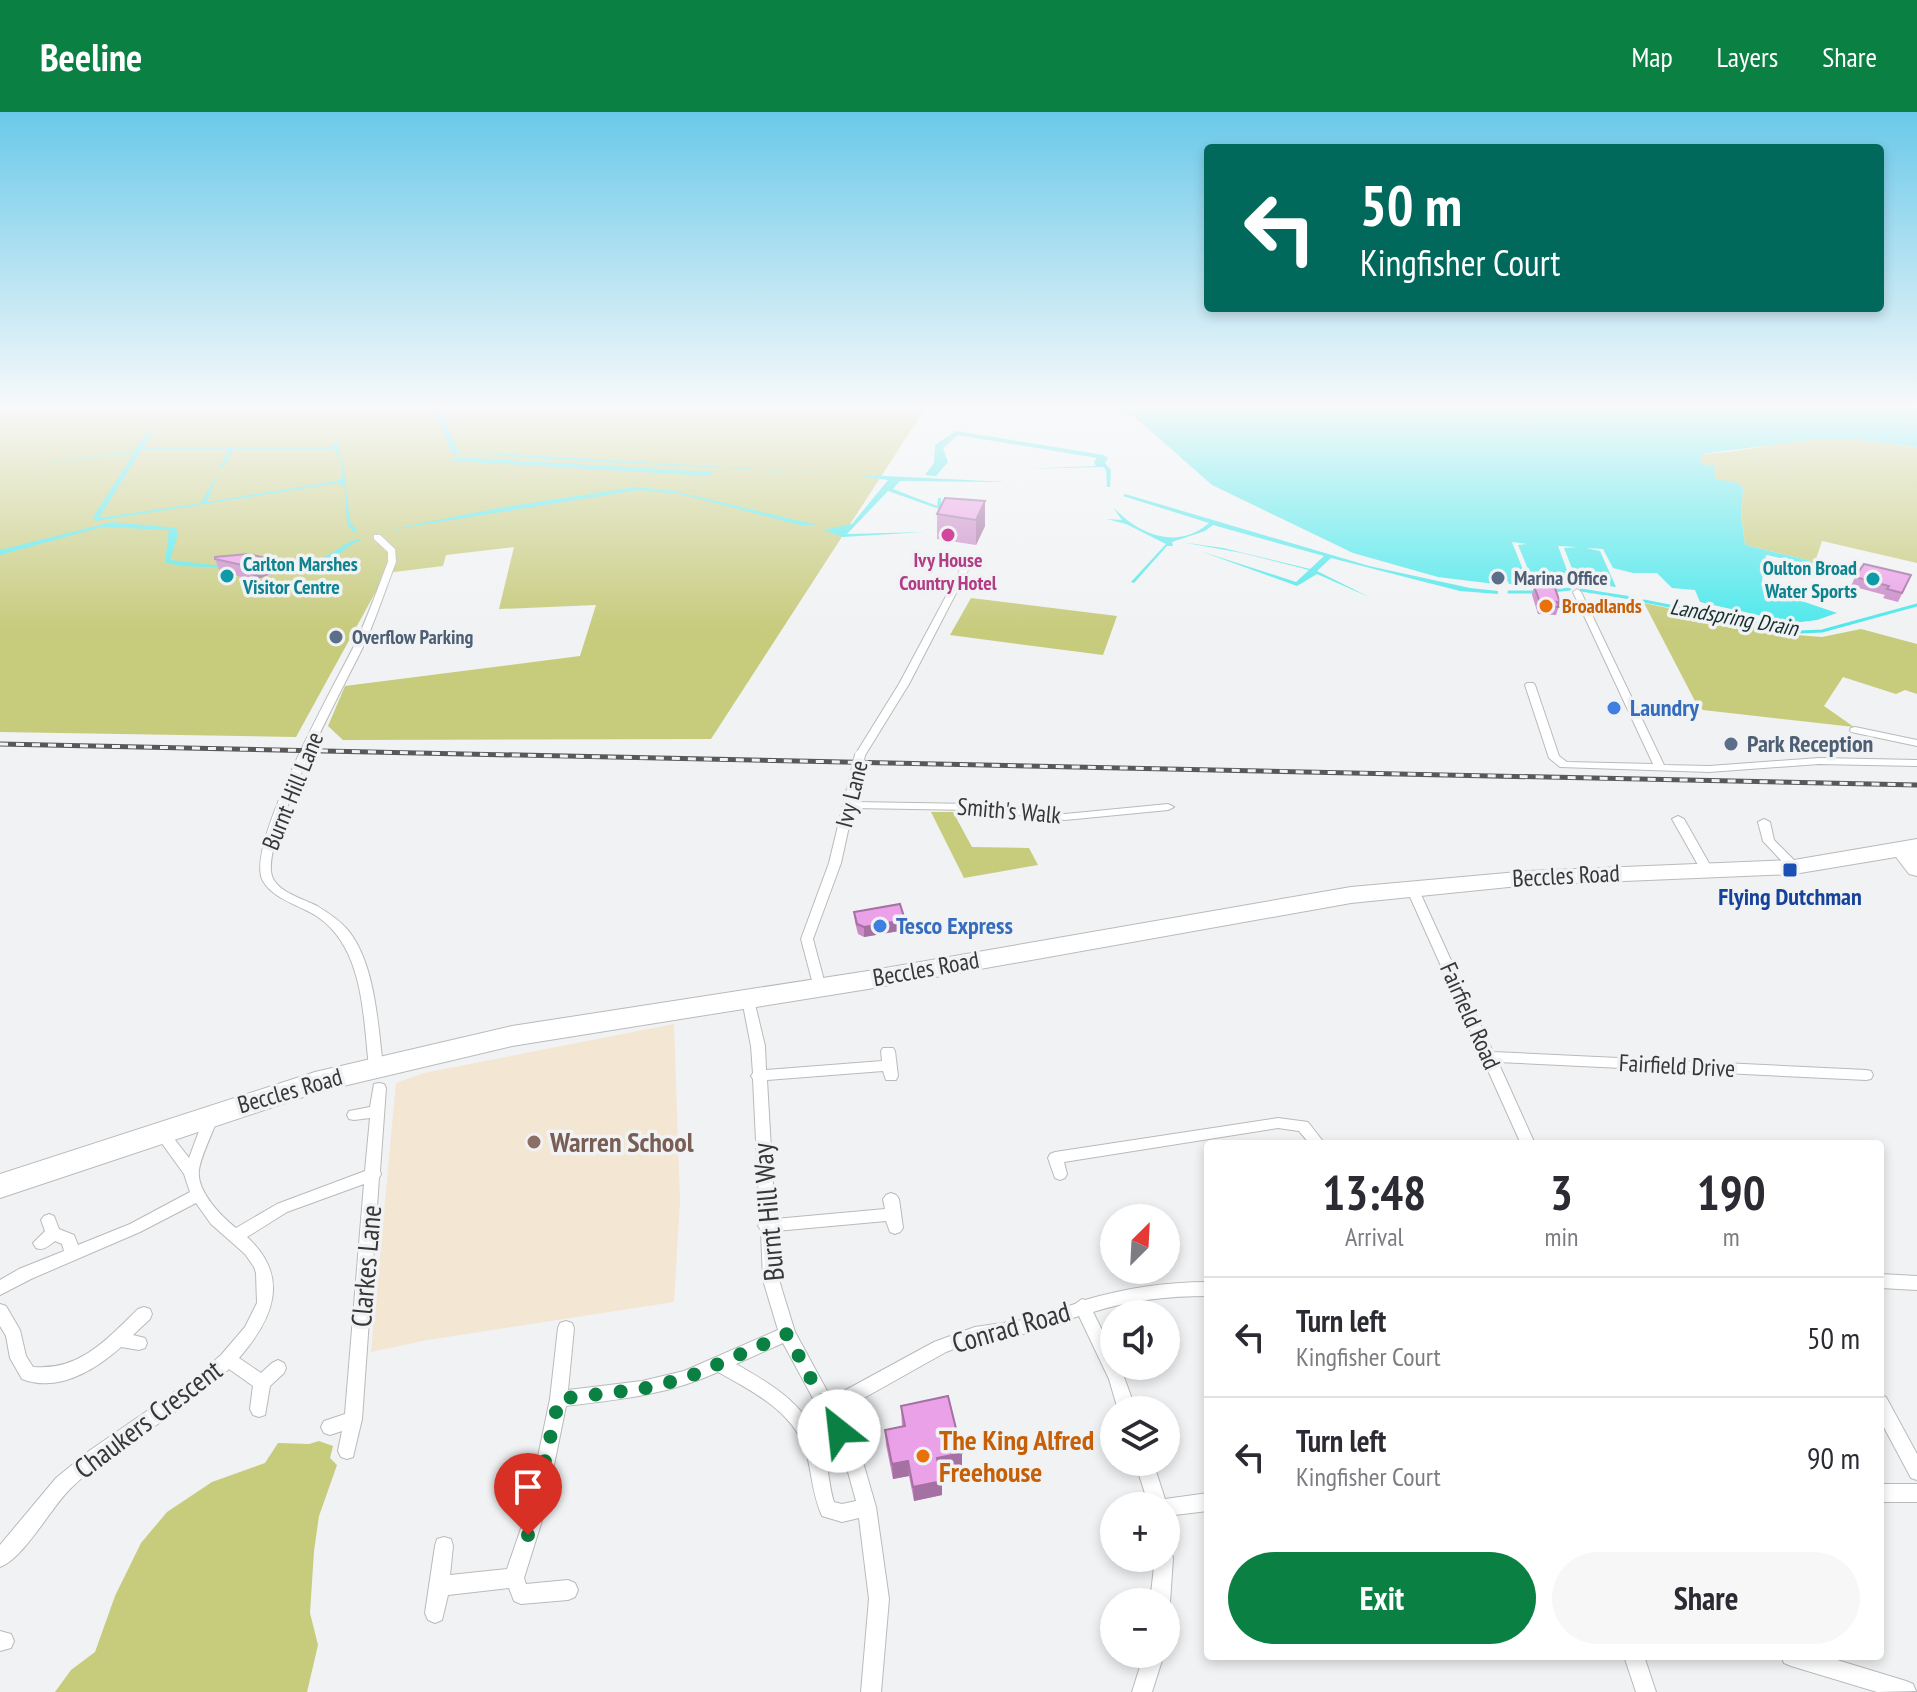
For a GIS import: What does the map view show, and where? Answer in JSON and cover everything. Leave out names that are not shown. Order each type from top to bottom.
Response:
[{"type":"highway","name":"Beccles Road","points":[[0,1186],[315,1082],[378,1078],[512,1036],[820,988],[1255,911],[1412,888],[1587,875],[1794,867],[1912,855]]},
{"type":"street","name":"Burnt Hill Lane","points":[[377,537],[392,551],[392,562],[359,645],[306,750],[267,850],[264,870],[267,880],[277,889],[338,927],[351,944],[369,1010],[378,1078]]},
{"type":"street","name":"Ivy Lane","points":[[820,988],[807,939],[829,882],[860,755],[904,684],[964,570]]},
{"type":"street","points":[[1577,592],[1660,768]]},
{"type":"street","points":[[1530,685],[1558,762],[1572,767],[1709,769],[1819,761],[1917,763]]},
{"type":"street","points":[[1855,730],[1917,743]]},
{"type":"street","name":"Smith's Walk","points":[[849,805],[972,807],[1065,817],[1168,807]]},
{"type":"street","points":[[1678,819],[1708,872]]},
{"type":"street","points":[[1764,822],[1769,841],[1794,867]]},
{"type":"street","name":"Fairfield Road","points":[[1412,888],[1526,1140]]},
{"type":"street","name":"Burnt Hill Way","points":[[748,1000],[758,1046],[771,1280],[787,1334],[851,1452],[867,1507],[879,1599],[871,1692]]},
{"type":"street","name":"Fairfield Drive","points":[[1488,1057],[1866,1075]]},
{"type":"street","points":[[758,1076],[890,1064]]},
{"type":"street","name":"Clarkes Lane","points":[[347,1451],[353,1419],[374,1174],[378,1078]]},
{"type":"street","points":[[354,1115],[377,1112]]},
{"type":"street","points":[[191,1172],[212,1114]]},
{"type":"street","points":[[1060,1174],[1052,1151],[1278,1123],[1303,1126],[1315,1140]]},
{"type":"street","name":"Chaukers Crescent","points":[[0,1558],[77,1470],[187,1396],[229,1360],[254,1327],[266,1292],[264,1273],[255,1254],[215,1219],[198,1195],[191,1172],[160,1131]]},
{"type":"street","points":[[235,1236],[282,1208],[374,1174]]},
{"type":"street","points":[[0,1288],[135,1228],[198,1195]]},
{"type":"street","points":[[766,1226],[893,1213]]},
{"type":"street","points":[[48,1232],[69,1240],[73,1254]]},
{"type":"street","points":[[1884,1281],[1917,1283]]},
{"type":"street","name":"Conrad Road","points":[[828,1409],[940,1347],[975,1334],[1023,1327],[1118,1297],[1171,1289],[1204,1289]]},
{"type":"street","points":[[1082,1306],[1123,1396]]},
{"type":"street","points":[[0,1311],[14,1335],[18,1358],[28,1374],[54,1377],[73,1373],[118,1339],[144,1314]]},
{"type":"street","points":[[566,1328],[559,1399],[535,1514],[514,1578],[521,1594],[568,1590]]},
{"type":"street","points":[[559,1399],[642,1389],[686,1378],[787,1334]]},
{"type":"street","points":[[118,1339],[139,1343]]},
{"type":"street","points":[[229,1360],[262,1383]]},
{"type":"street","points":[[720,1364],[793,1410],[816,1452],[822,1497],[828,1510],[842,1513],[867,1507]]},
{"type":"street","points":[[259,1409],[262,1383],[278,1368]]},
{"type":"street","points":[[1884,1410],[1917,1472]]},
{"type":"street","points":[[330,1427],[353,1419]]},
{"type":"street","points":[[1884,1493],[1917,1493]]},
{"type":"street","points":[[1180,1505],[1204,1502]]},
{"type":"street","points":[[435,1613],[444,1546]]},
{"type":"street","points":[[440,1586],[514,1578]]},
{"type":"street","points":[[1635,1660],[1646,1692]]},
{"type":"street","points":[[1804,1660],[1906,1691]]},
{"type":"street","points":[[1142,1692],[1150,1668]]},
{"type":"shaded area","name":"Warren School","points":[[674,1024],[680,1201],[674,1302],[427,1340],[371,1352],[396,1083],[424,1073]]},
{"type":"green space","points":[[0,481],[878,481],[711,739],[343,740],[328,726],[345,686],[580,656],[596,605],[499,609],[514,547],[446,555],[443,566],[386,573],[296,737],[0,732]]},
{"type":"green space","points":[[1721,481],[1917,481],[1917,563],[1822,541],[1815,562],[1745,545],[1741,514],[1743,489],[1738,483]]},
{"type":"green space","points":[[971,598],[1117,616],[1103,655],[950,635]]},
{"type":"green space","points":[[1644,603],[1797,635],[1822,637],[1861,629],[1917,644],[1917,694],[1905,690],[1896,694],[1843,677],[1824,706],[1854,727],[1703,710],[1696,703]]},
{"type":"green space","points":[[931,812],[953,812],[972,847],[1029,848],[1038,865],[964,878]]},
{"type":"green space","points":[[319,1441],[333,1446],[330,1458],[337,1465],[319,1516],[314,1551],[310,1613],[318,1645],[307,1692],[55,1692],[71,1670],[95,1652],[115,1596],[141,1543],[167,1512],[212,1482],[265,1463],[278,1443],[309,1444]]},
{"type":"water","points":[[116,481],[122,481],[99,518],[201,503],[214,481],[207,502],[345,481],[350,521],[358,533],[353,532],[347,523],[345,488],[339,483],[96,521],[93,519]]},
{"type":"water","points":[[887,481],[1007,482],[900,481],[893,489],[937,506],[938,498],[941,498],[941,508],[945,511],[888,491],[847,534],[925,532],[843,537],[823,530],[852,524]]},
{"type":"water","points":[[1207,481],[1738,483],[1743,489],[1741,514],[1745,545],[1815,562],[1811,565],[1767,555],[1765,557],[1779,563],[1764,559],[1762,583],[1775,592],[1837,613],[1793,623],[1700,602],[1695,590],[1672,588],[1657,573],[1633,573],[1613,568],[1603,549],[1586,548],[1600,551],[1616,587],[1577,581],[1564,548],[1577,547],[1558,546],[1571,581],[1533,581],[1518,545],[1527,544],[1512,542],[1529,585],[1509,584],[1503,571],[1491,571],[1495,584],[1438,577],[1353,553]]},
{"type":"water","points":[[636,487],[674,491],[817,525],[800,525],[680,494],[639,490],[383,531],[499,508]]},
{"type":"water","points":[[1125,494],[1369,566],[1498,591],[1498,594],[1460,591],[1331,558],[1317,571],[1369,597],[1317,574],[1297,586],[1200,551],[1296,582],[1309,570],[1181,542],[1223,548],[1310,569],[1324,556],[1213,525],[1205,531],[1172,542],[1173,546],[1167,546],[1134,583],[1131,582],[1166,544],[1126,524],[1107,519],[1122,520],[1113,507],[1134,525],[1158,536],[1184,536],[1209,523],[1123,496]]},
{"type":"water","points":[[112,522],[176,528],[178,534],[170,560],[213,565],[320,558],[352,541],[364,539],[332,557],[319,560],[248,567],[197,567],[165,562],[169,530],[102,527],[0,555],[0,550]]},
{"type":"building","points":[[945,498],[985,501],[976,520],[937,514]]},
{"type":"building","points":[[248,554],[271,559],[251,567],[215,559],[215,557]]},
{"type":"building","points":[[1864,564],[1911,575],[1902,593],[1887,589],[1889,586],[1855,577]]},
{"type":"building","points":[[1534,586],[1555,588],[1559,607],[1541,605]]},
{"type":"building","points":[[900,904],[905,920],[864,927],[857,924],[854,912]]},
{"type":"building","name":"The King Alfred Freehouse","points":[[948,1396],[962,1453],[937,1458],[942,1481],[913,1487],[908,1461],[892,1464],[885,1430],[905,1426],[901,1406]]},
{"type":"waterway","name":"Landspring Drain","points":[[1551,591],[1570,589]]},
{"type":"waterway","name":"Landspring Drain","points":[[1581,590],[1631,598]]},
{"type":"waterway","name":"Landspring Drain","points":[[1509,592],[1538,592]]},
{"type":"waterway","name":"Landspring Drain","points":[[1644,601],[1800,632],[1822,631],[1917,605]]},
{"type":"railway","points":[[0,744],[1917,785]]},
{"type":"place","name":"Ivy House Country Hotel","points":[[948,535]]},
{"type":"place","name":"Carlton Marshes Visitor Centre","points":[[227,576]]},
{"type":"place","name":"Marina Office","points":[[1498,578]]},
{"type":"place","name":"Oulton Broad Water Sports","points":[[1873,579]]},
{"type":"place","name":"Broadlands","points":[[1546,606]]},
{"type":"place","name":"Overflow Parking","points":[[336,637]]},
{"type":"place","name":"Laundry","points":[[1614,708]]},
{"type":"place","name":"Park Reception","points":[[1731,744]]},
{"type":"place","name":"Flying Dutchman","points":[[1790,870]]},
{"type":"place","name":"Tesco Express","points":[[880,926]]},
{"type":"place","name":"Warren School","points":[[534,1142]]},
{"type":"place","name":"The King Alfred Freehouse","points":[[923,1456]]},
{"type":"route","points":[[528,1535],[559,1399],[642,1389],[686,1378],[787,1334],[839,1431]]}]
